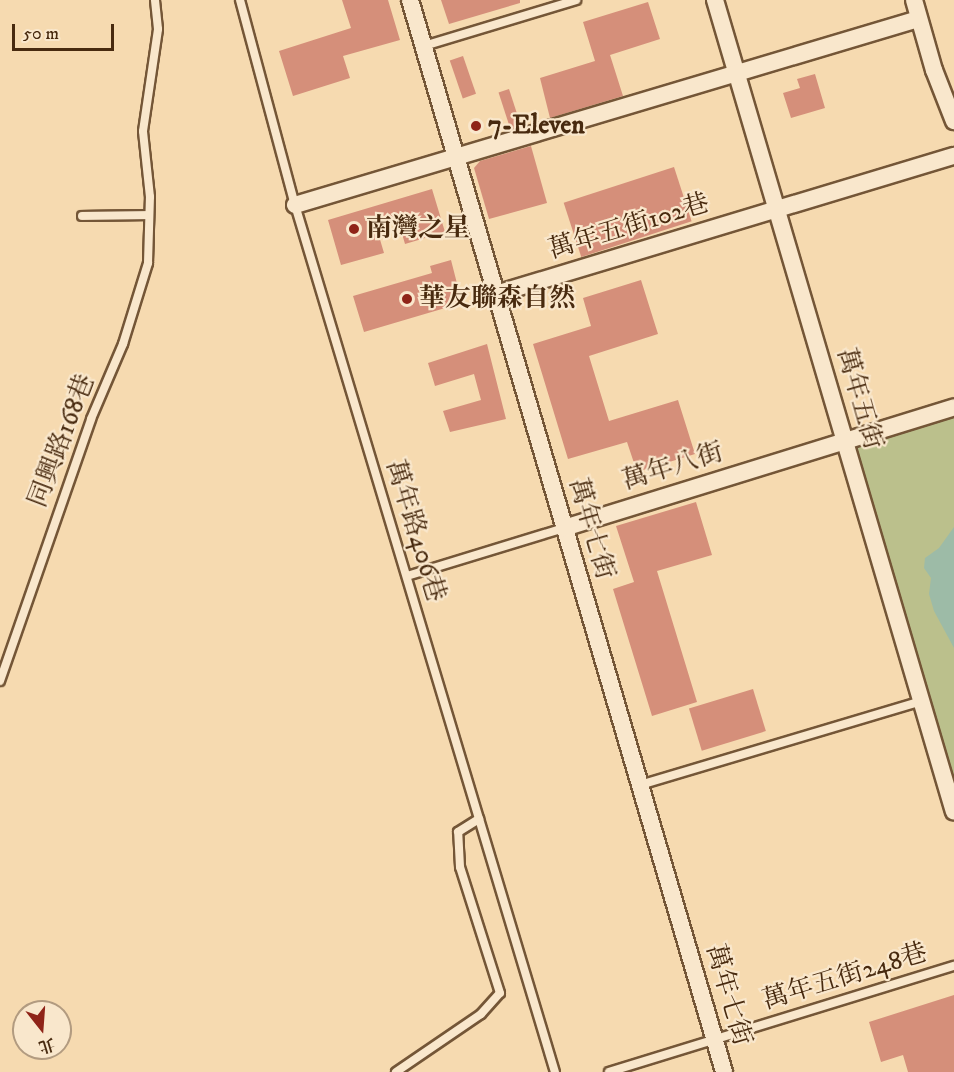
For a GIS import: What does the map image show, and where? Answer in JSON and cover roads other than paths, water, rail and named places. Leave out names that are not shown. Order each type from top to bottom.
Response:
[{"type":"street","name":"萬年七街","points":[[410,0],[724,1072]]},
{"type":"street","name":"萬年五街","points":[[715,0],[954,812]]},
{"type":"street","points":[[914,0],[918,19],[954,121]]},
{"type":"street","points":[[295,205],[918,19]]},
{"type":"street","name":"萬年五街102巷","points":[[496,294],[954,156]]},
{"type":"street","name":"萬年八街","points":[[564,528],[954,407]]},
{"type":"lane","name":"同興路168巷","points":[[0,681],[91,419],[123,344],[148,263],[149,215],[143,131],[158,29],[155,0]]},
{"type":"lane","name":"萬年路406巷","points":[[240,0],[295,205],[555,1072]]},
{"type":"lane","points":[[424,46],[576,0]]},
{"type":"lane","points":[[82,216],[149,215]]},
{"type":"lane","name":"萬年八街","points":[[407,576],[564,528]]},
{"type":"lane","points":[[640,785],[921,701]]},
{"type":"lane","points":[[396,1072],[481,1014],[500,993],[460,867],[458,832],[479,819]]},
{"type":"lane","name":"萬年五街248巷","points":[[609,1072],[954,966]]},
{"type":"place","name":"7-Eleven","points":[[476,126]]},
{"type":"place","name":"南灣之星","points":[[354,229]]},
{"type":"place","name":"華友聯森自然","points":[[407,299]]}]
